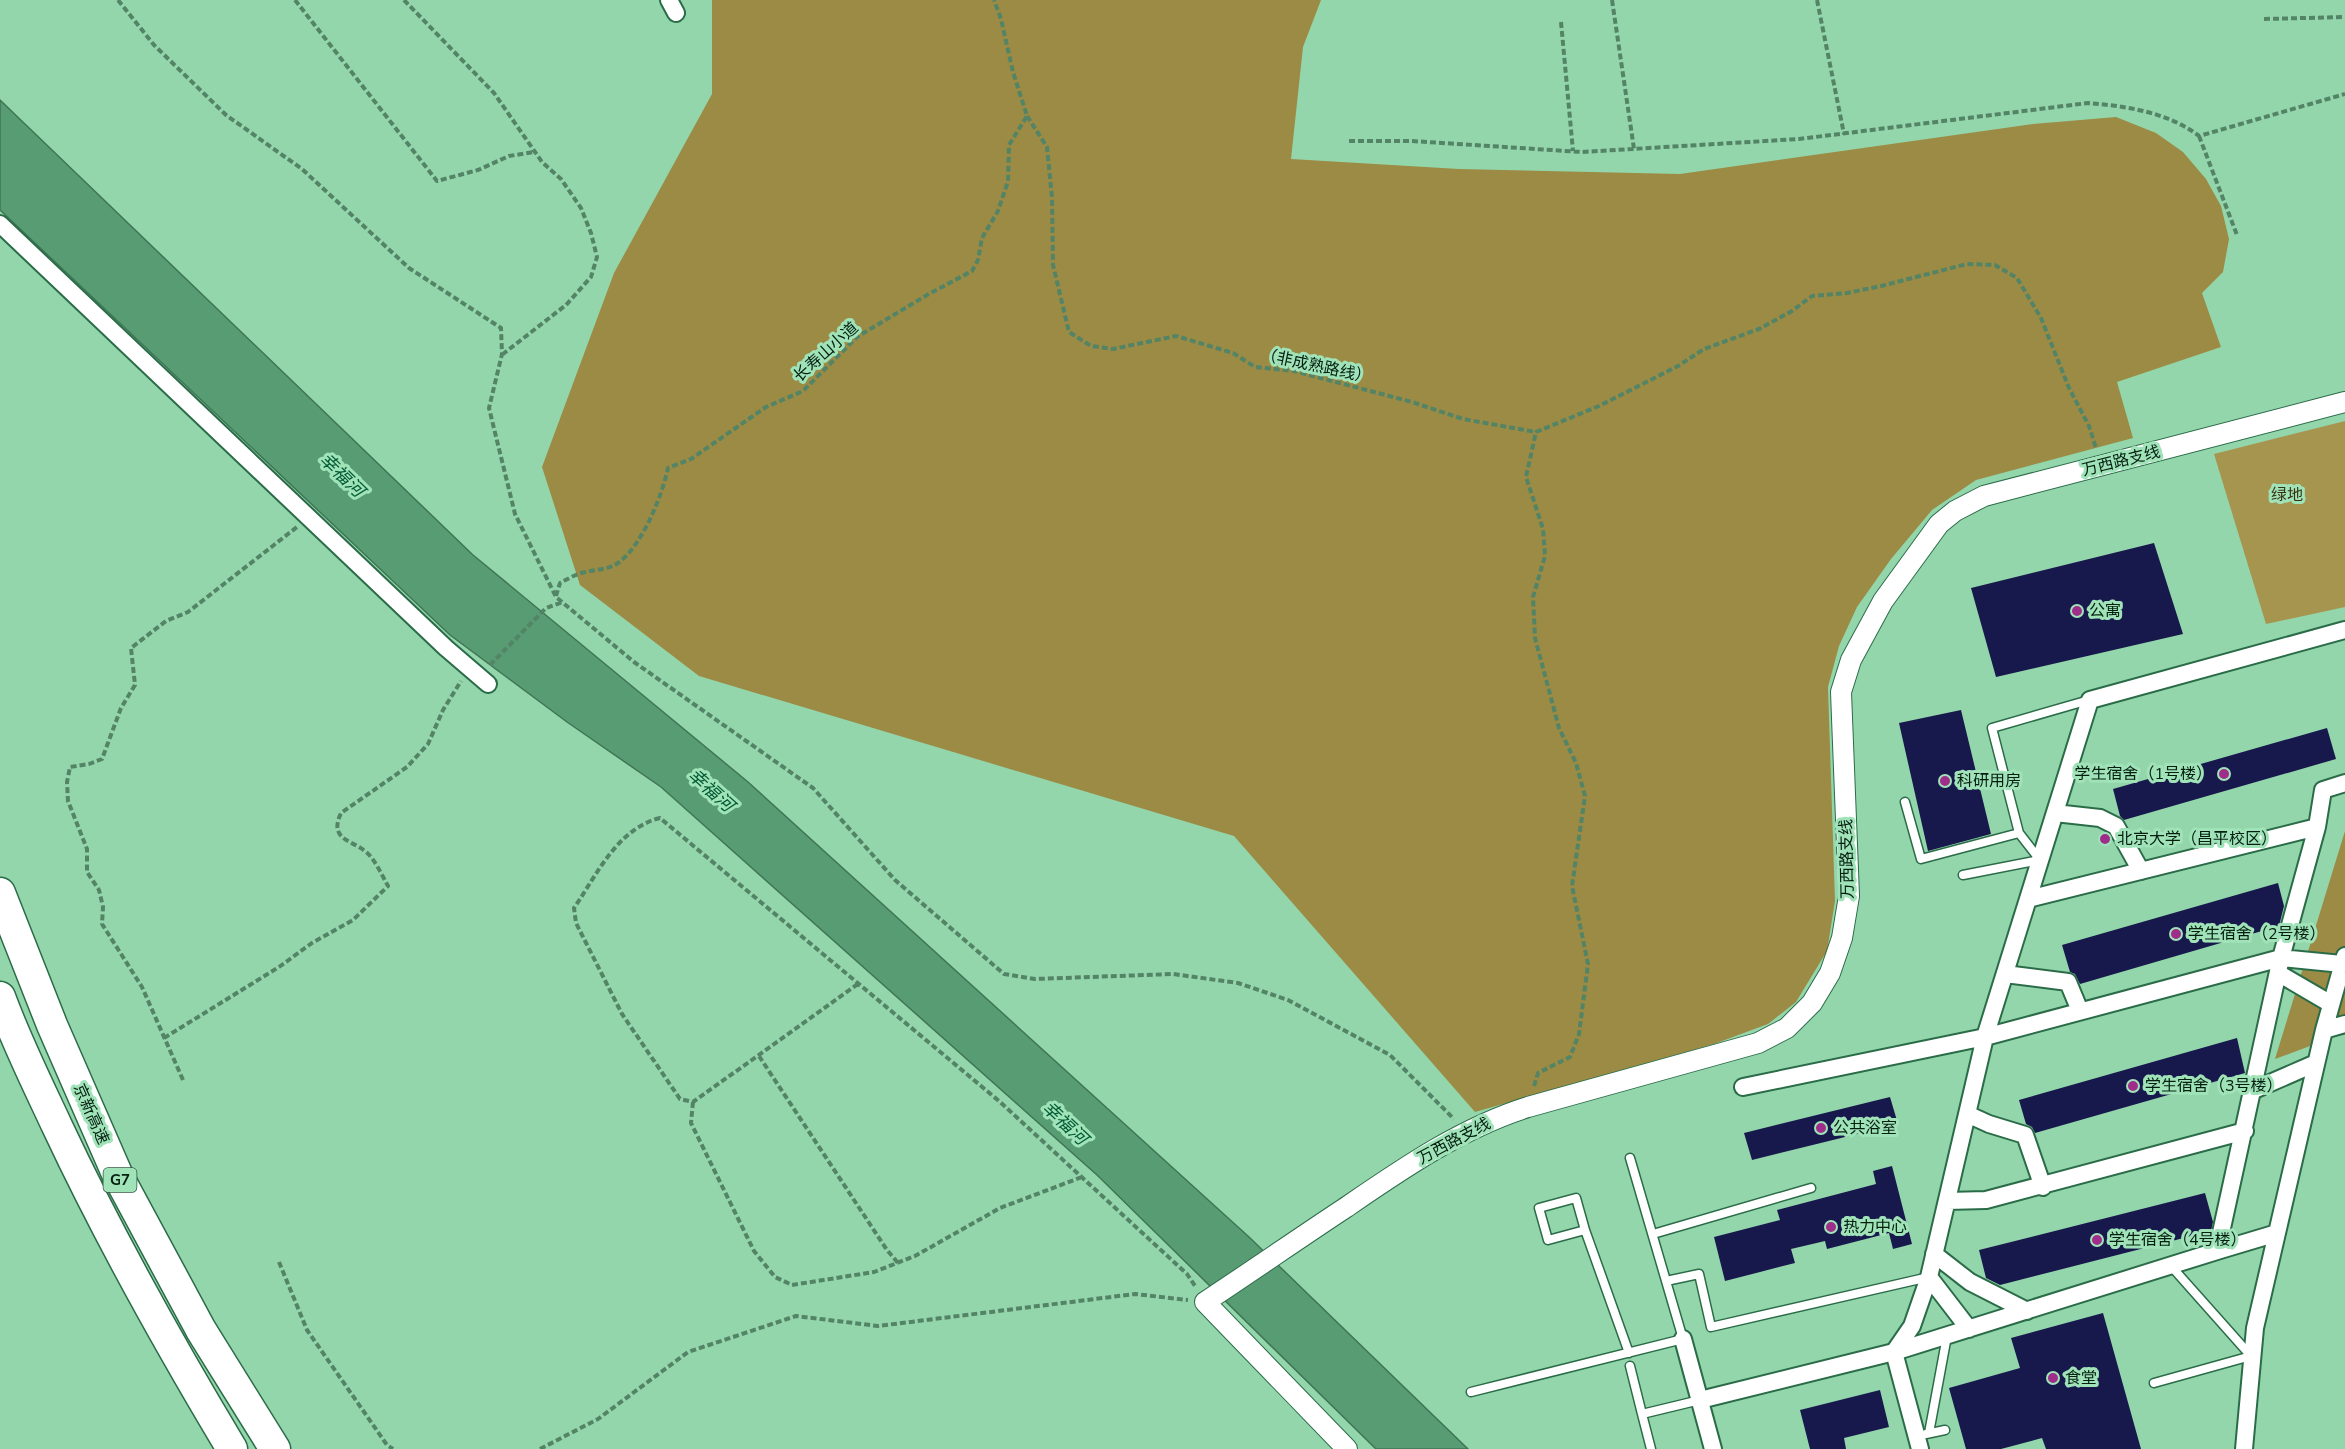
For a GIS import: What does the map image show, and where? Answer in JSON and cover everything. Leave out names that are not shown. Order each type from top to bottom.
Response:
[{"type":"highway","name":"京新高速","points":[[0,892],[52,1025],[118,1176],[201,1330],[275,1449]]},
{"type":"highway","name":"G7","points":[[0,997],[14,1035],[89,1194],[165,1337],[232,1449]]},
{"type":"street","points":[[0,224],[479,676]]},
{"type":"street","name":"万西路支线","points":[[1206,1302],[1400,1171],[1467,1132],[1528,1107],[1758,1043],[1787,1028],[1812,1004],[1830,973],[1842,938],[1849,896],[1841,692],[1851,660],[1883,601],[1939,524],[1955,511],[1984,496],[2345,402]]},
{"type":"street","points":[[1894,1352],[1912,1326],[1929,1277],[1985,1036],[2090,700],[2345,630]]},
{"type":"street","points":[[2217,1251],[2280,966],[2317,826],[2323,790],[2345,783]]},
{"type":"street","points":[[2055,813],[2100,818],[2116,826],[2141,872]]},
{"type":"street","points":[[2028,899],[2317,826]]},
{"type":"street","points":[[1743,1087],[1985,1036],[2080,1011],[2280,966],[2344,960],[2324,1030],[2254,1328],[2244,1449]]},
{"type":"street","points":[[2280,966],[2331,1004]]},
{"type":"street","points":[[2005,974],[2068,982],[2080,1011]]},
{"type":"street","points":[[2324,1030],[2345,1024]]},
{"type":"street","points":[[2254,1090],[2316,1063]]},
{"type":"street","points":[[1967,1114],[1989,1124],[2025,1135],[2043,1187]]},
{"type":"street","points":[[1947,1201],[1986,1200],[2043,1187],[2245,1131]]},
{"type":"street","points":[[1700,1400],[1894,1352],[2277,1233]]},
{"type":"street","points":[[1934,1254],[1970,1282],[2027,1311]]},
{"type":"street","points":[[1929,1277],[1969,1329]]},
{"type":"street","points":[[1206,1302],[1347,1449]]},
{"type":"street","points":[[1683,1339],[1713,1449]]},
{"type":"street","points":[[1894,1352],[1922,1439]]},
{"type":"lane","points":[[1963,875],[2040,860],[2019,833],[1992,728],[2090,700]]},
{"type":"lane","points":[[1905,801],[1921,859],[2019,833]]},
{"type":"lane","points":[[1471,1392],[1683,1339],[1630,1158]]},
{"type":"lane","points":[[1653,1234],[1811,1188]]},
{"type":"lane","points":[[1585,1230],[1548,1240],[1539,1208],[1576,1198],[1585,1230],[1629,1353]]},
{"type":"lane","points":[[2154,1383],[2251,1356],[2171,1266]]},
{"type":"lane","points":[[1666,1281],[1699,1274],[1711,1327],[1929,1277]]},
{"type":"lane","points":[[1922,1439],[1947,1336]]},
{"type":"lane","points":[[1630,1366],[1649,1448]]},
{"type":"lane","points":[[1642,1414],[1700,1400]]},
{"type":"lane","points":[[1922,1439],[1945,1430]]},
{"type":"path","points":[[118,0],[154,45],[226,115],[302,169],[409,268],[501,328],[502,354],[489,408],[515,514],[556,597],[634,662],[813,788],[895,880],[1004,974],[1035,979],[1173,975],[1238,983],[1288,1000],[1390,1055],[1467,1132]]},
{"type":"path","points":[[295,0],[437,181],[478,170],[509,156],[535,152]]},
{"type":"path","points":[[404,0],[494,93],[542,162],[561,179],[581,208],[591,233],[597,257],[591,277],[566,305],[502,354]]},
{"type":"path","points":[[994,0],[1001,19],[1013,72],[1028,116]]},
{"type":"path","points":[[1612,0],[1634,149]]},
{"type":"path","points":[[1817,0],[1844,134]]},
{"type":"path","points":[[2264,19],[2345,17]]},
{"type":"path","points":[[1561,22],[1573,151]]},
{"type":"path","points":[[2199,136],[2345,94]]},
{"type":"path","points":[[1349,141],[1412,141],[1573,151],[1634,149],[1799,139],[2088,103],[2129,107],[2189,128],[2199,136],[2237,235]]},
{"type":"path","name":"（非成熟路线）","points":[[1028,116],[1047,147],[1052,198],[1053,266],[1069,332],[1091,346],[1113,349],[1176,336],[1233,353],[1255,367],[1294,371],[1401,399],[1463,419],[1536,432]]},
{"type":"path","name":"长寿山小道","points":[[556,597],[560,583],[586,572],[601,570],[617,564],[630,550],[647,524],[665,484],[668,468],[691,459],[765,407],[802,391],[857,337],[972,271],[978,260],[982,238],[998,211],[1008,181],[1009,145],[1028,116]]},
{"type":"path","points":[[1528,1107],[1538,1073],[1570,1057],[1579,1034],[1588,964],[1572,886],[1585,796],[1576,764],[1559,728],[1535,638],[1533,597],[1545,556],[1543,529],[1526,477],[1536,432],[1599,406],[1678,366],[1704,349],[1759,329],[1792,311],[1812,296],[1847,293],[1881,286],[1967,264],[1995,265],[2017,278],[2041,318],[2069,388],[2089,426],[2102,466]]},
{"type":"path","points":[[183,1080],[142,987],[102,924],[103,907],[99,890],[87,872],[87,849],[68,801],[67,783],[70,767],[102,759],[121,708],[135,685],[131,648],[166,621],[188,612],[309,518]]},
{"type":"path","points":[[164,1038],[352,920],[388,886],[371,858],[360,846],[344,841],[338,832],[337,822],[341,813],[407,767],[428,744],[443,710],[546,608],[563,602]]},
{"type":"path","points":[[858,984],[693,1102],[680,1100],[622,1014],[576,924],[574,908],[618,842],[643,822],[660,818],[724,869],[999,1101],[1187,1274],[1206,1302]]},
{"type":"path","points":[[759,1056],[887,1250],[898,1263]]},
{"type":"path","points":[[693,1102],[690,1123],[754,1251],[775,1277],[792,1285],[874,1272],[915,1256],[999,1208],[1082,1177]]},
{"type":"path","points":[[279,1262],[307,1330],[387,1445],[393,1449]]},
{"type":"path","points":[[540,1449],[598,1419],[688,1352],[796,1316],[878,1326],[1135,1294],[1206,1302]]},
{"type":"green space","name":"绿地","points":[[2345,421],[2345,607],[2266,624],[2214,454]]},
{"type":"shaded area","points":[[712,0],[1321,0],[1303,47],[1291,159],[1459,169],[1680,174],[2033,124],[2116,117],[2156,133],[2183,152],[2206,179],[2221,206],[2229,239],[2223,272],[2202,293],[2221,347],[2117,382],[2133,438],[1976,480],[1932,510],[1891,559],[1857,607],[1839,646],[1828,687],[1835,901],[1827,951],[1796,1002],[1768,1024],[1714,1044],[1475,1112],[1234,836],[699,676],[580,585],[542,467],[614,273],[712,94]]},
{"type":"shaded area","points":[[2345,831],[2345,1033],[2275,1059]]},
{"type":"water","name":"幸福河","points":[[0,100],[473,555],[748,782],[1249,1237],[1468,1449],[1376,1449],[1097,1175],[661,787],[567,722],[450,635],[0,210]]},
{"type":"building","name":"公寓","points":[[2154,543],[2183,634],[1996,677],[1971,588]]},
{"type":"building","name":"科研用房","points":[[1961,710],[1991,834],[1928,851],[1899,723]]},
{"type":"building","name":"学生宿舍（1号楼）","points":[[2327,728],[2336,759],[2124,820],[2120,816],[2113,789]]},
{"type":"building","name":"学生宿舍（2号楼）","points":[[2278,883],[2284,906],[2279,926],[2080,984],[2075,974],[2070,972],[2062,945]]},
{"type":"building","name":"学生宿舍（3号楼）","points":[[2237,1038],[2245,1073],[2035,1133],[2032,1127],[2026,1124],[2019,1100]]},
{"type":"building","name":"公共浴室","points":[[1890,1097],[1898,1124],[1752,1160],[1744,1133]]},
{"type":"building","name":"热力中心","points":[[1892,1166],[1912,1244],[1893,1249],[1889,1233],[1827,1249],[1825,1241],[1791,1249],[1795,1263],[1725,1281],[1714,1237],[1780,1220],[1777,1210],[1876,1184],[1873,1171]]},
{"type":"building","name":"学生宿舍（4号楼）","points":[[2205,1193],[2213,1222],[2211,1231],[2000,1285],[1986,1278],[1979,1250]]},
{"type":"building","name":"食堂","points":[[2103,1313],[2141,1449],[2046,1449],[2042,1438],[2001,1449],[1966,1449],[1949,1388],[2020,1368],[2011,1338]]},
{"type":"building","points":[[1880,1390],[1889,1427],[1844,1438],[1846,1449],[1810,1449],[1800,1410]]},
{"type":"place","name":"公寓","points":[[2077,611]]},
{"type":"place","name":"学生宿舍（1号楼）","points":[[2224,774]]},
{"type":"place","name":"科研用房","points":[[1945,781]]},
{"type":"place","name":"北京大学（昌平校区）","points":[[2105,839]]},
{"type":"place","name":"学生宿舍（2号楼）","points":[[2176,934]]},
{"type":"place","name":"学生宿舍（3号楼）","points":[[2133,1086]]},
{"type":"place","name":"公共浴室","points":[[1821,1128]]},
{"type":"place","name":"热力中心","points":[[1831,1227]]},
{"type":"place","name":"学生宿舍（4号楼）","points":[[2097,1240]]},
{"type":"place","name":"食堂","points":[[2053,1378]]}]
